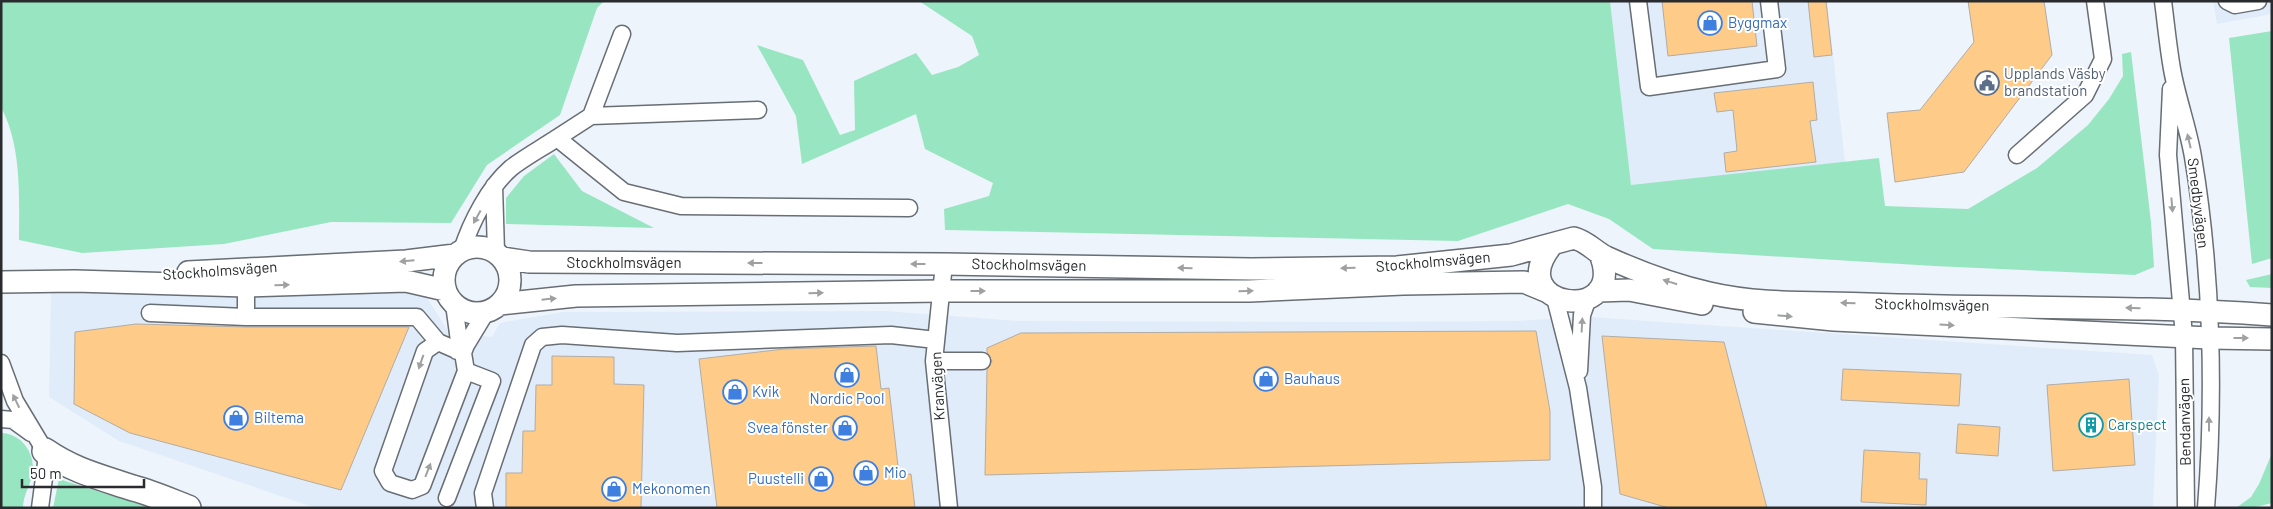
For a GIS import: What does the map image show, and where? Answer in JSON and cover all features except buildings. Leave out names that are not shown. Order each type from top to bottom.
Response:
[{"type":"highway","points":[[41,444],[65,464],[93,476],[134,488],[188,508]]},
{"type":"main road","name":"Stockholmsvägen","points":[[68,281],[222,269],[406,261],[459,252],[480,246],[500,255],[529,262],[944,264],[1251,269],[1397,267],[1511,254],[1574,238],[1584,241],[1600,254],[1665,280],[1710,294],[1758,300],[1906,305],[2181,309],[2272,315]]},
{"type":"main road","points":[[1552,245],[1544,255],[1540,266],[1540,276],[1552,295]]},
{"type":"main road","points":[[450,297],[446,270],[459,252]]},
{"type":"main road","points":[[1593,295],[1604,282],[1605,273],[1600,254]]},
{"type":"main road","points":[[493,308],[505,298],[511,283],[510,274],[500,255]]},
{"type":"main road","name":"Stockholmsvägen","points":[[1,282],[68,281],[246,286],[406,281],[450,297],[470,312],[576,296],[941,291],[1249,291],[1403,284],[1524,282],[1552,295],[1575,302],[1593,295],[1629,290],[1763,314],[1834,320],[2209,338],[2272,339]]},
{"type":"street","points":[[1638,1],[1649,87],[1777,69],[1769,1]]},
{"type":"street","points":[[2017,155],[2085,95],[2104,59],[2095,1]]},
{"type":"street","name":"Smedbyvägen","points":[[2163,1],[2172,69],[2193,157],[2210,311],[2209,338]]},
{"type":"street","points":[[2227,1],[2235,5],[2258,1]]},
{"type":"street","points":[[591,116],[622,34]]},
{"type":"street","name":"Smedbyvägen","points":[[2172,69],[2168,155],[2184,336]]},
{"type":"street","points":[[459,252],[494,186],[512,168],[591,116],[758,110]]},
{"type":"street","points":[[557,138],[624,192],[682,206],[909,208]]},
{"type":"street","points":[[494,186],[500,255]]},
{"type":"street","name":"Kranvägen","points":[[944,264],[934,362],[949,508]]},
{"type":"street","points":[[246,286],[246,317]]},
{"type":"street","points":[[1552,295],[1578,388],[1594,487],[1593,508]]},
{"type":"street","points":[[1578,388],[1582,315],[1593,295]]},
{"type":"street","points":[[438,342],[425,351],[383,471],[390,483],[412,490],[422,486],[466,371],[460,352],[450,297]]},
{"type":"street","points":[[460,352],[493,308]]},
{"type":"street","points":[[150,312],[246,317],[417,318],[438,342],[460,352]]},
{"type":"street","points":[[485,508],[483,493],[533,345],[542,337],[562,335],[677,343],[892,336],[936,340]]},
{"type":"street","name":"Bendanvägen","points":[[2184,336],[2186,508]]},
{"type":"street","name":"Bendanvägen","points":[[2206,508],[2209,473],[2209,338]]},
{"type":"street","points":[[934,362],[982,361]]},
{"type":"street","points":[[1,362],[15,401],[41,444],[46,463],[40,508]]},
{"type":"street","points":[[447,498],[492,381],[466,371]]},
{"type":"street","points":[[1,419],[13,420],[41,444]]},
{"type":"shaded area","points":[[1610,1],[1827,1],[1845,162],[1631,186]]},
{"type":"shaded area","points":[[2213,1],[2272,1],[2272,14],[2217,24]]},
{"type":"shaded area","points":[[405,291],[427,298],[448,331],[492,337],[500,323],[563,312],[885,311],[1018,321],[1517,321],[1589,317],[2152,355],[2159,375],[2153,508],[316,508],[119,441],[49,397],[51,293]]},
{"type":"green space","points":[[1,1],[604,1],[597,8],[560,115],[487,165],[451,223],[331,222],[224,244],[82,253],[19,240],[19,189],[16,155],[8,122],[1,107]]},
{"type":"green space","points":[[919,1],[1610,1],[1631,185],[1879,158],[1885,206],[1968,209],[2037,168],[2088,125],[2109,99],[2123,76],[2122,54],[2131,52],[2151,222],[2154,267],[2135,275],[1934,266],[1653,249],[1609,219],[1568,204],[1458,241],[945,230],[944,209],[989,196],[993,183],[925,149],[916,114],[802,164],[796,116],[757,45],[803,60],[840,135],[855,130],[854,81],[916,53],[932,75],[958,67],[979,55],[972,36]]},
{"type":"green space","points":[[2272,31],[2272,258],[2252,264],[2229,38]]},
{"type":"green space","points":[[554,154],[582,191],[654,228],[506,224],[506,198],[524,176]]},
{"type":"green space","points":[[2272,274],[2272,288],[2250,287],[2246,280]]},
{"type":"green space","points":[[1,433],[14,436],[20,440],[31,456],[33,470],[24,498],[23,508],[1,508]]},
{"type":"green space","points":[[2272,453],[2272,503],[2252,508],[2236,508],[2251,497],[2259,484]]},
{"type":"green space","points":[[59,479],[151,508],[53,508]]},
{"type":"place","name":"Byggmax","points":[[1710,23]]},
{"type":"place","name":"Upplands Väsby brandstation","points":[[1987,83]]},
{"type":"place","name":"Nordic Pool","points":[[847,375]]},
{"type":"place","name":"Bauhaus","points":[[1266,379]]},
{"type":"place","name":"Kvik","points":[[735,392]]},
{"type":"place","name":"Biltema","points":[[236,418]]},
{"type":"place","name":"Carspect","points":[[2091,425]]},
{"type":"place","name":"Svea fönster","points":[[845,428]]},
{"type":"place","name":"Mio","points":[[866,473]]},
{"type":"place","name":"Puustelli","points":[[821,479]]},
{"type":"place","name":"Mekonomen","points":[[614,489]]}]
